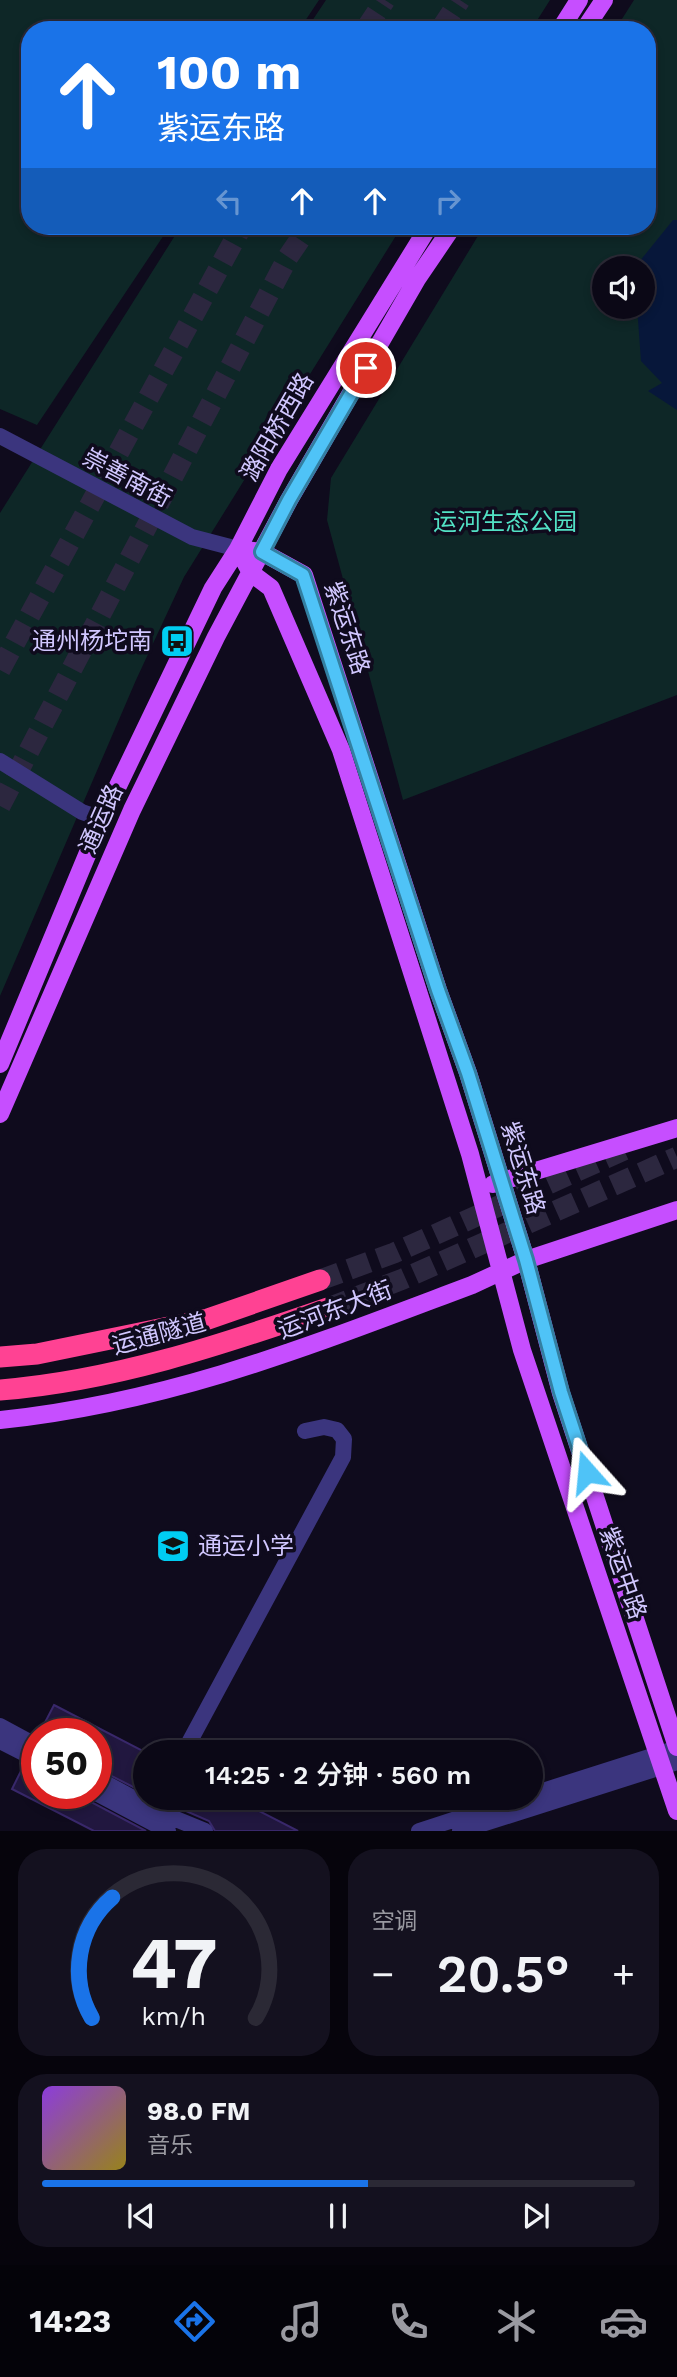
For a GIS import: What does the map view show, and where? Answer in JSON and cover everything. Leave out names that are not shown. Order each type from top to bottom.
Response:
[{"type":"highway","name":"运通隧道","points":[[0,1357],[37,1354],[208,1319],[320,1280]]},
{"type":"highway","name":"运通隧道","points":[[0,1391],[108,1374],[211,1348],[328,1308]]},
{"type":"main road","points":[[565,21],[579,0]]},
{"type":"main road","points":[[590,21],[604,0]]},
{"type":"main road","name":"潞阳桥西路","points":[[238,549],[279,469],[423,235]]},
{"type":"main road","name":"潞阳桥西路","points":[[262,552],[289,500],[417,279],[447,235]]},
{"type":"main road","name":"紫运东路","points":[[238,549],[262,552],[303,575],[526,1260]]},
{"type":"main road","name":"紫运东路","points":[[238,549],[251,573],[271,588],[341,750],[412,970],[500,1270]]},
{"type":"main road","name":"通运路","points":[[0,1064],[102,819],[182,648],[213,588],[238,549]]},
{"type":"main road","name":"通运路","points":[[0,1114],[132,810],[262,552]]},
{"type":"main road","points":[[478,1188],[677,1128]]},
{"type":"main road","name":"运河东大街","points":[[0,1420],[94,1407],[215,1378],[472,1285],[526,1260],[677,1210]]},
{"type":"main road","name":"紫运中路","points":[[526,1260],[561,1392],[677,1747]]},
{"type":"main road","name":"紫运中路","points":[[500,1270],[522,1350],[666,1761],[677,1811]]},
{"type":"street","name":"崇善南街","points":[[0,436],[192,537],[238,549]]},
{"type":"street","points":[[0,761],[82,812],[102,819]]},
{"type":"street","points":[[190,1740],[343,1457],[344,1439],[337,1430],[324,1427],[305,1432]]},
{"type":"street","points":[[0,1726],[21,1737]]},
{"type":"street","points":[[0,1741],[21,1752]]},
{"type":"street","points":[[460,1831],[666,1761],[677,1747]]},
{"type":"street","points":[[543,1792],[666,1761]]},
{"type":"street","points":[[112,1785],[133,1793]]},
{"type":"street","points":[[112,1801],[168,1831]]},
{"type":"street","points":[[168,1810],[205,1831]]},
{"type":"street","points":[[419,1831],[484,1810]]},
{"type":"green space","points":[[0,0],[319,0],[305,21],[21,21],[21,235],[164,235],[37,425],[0,409]]},
{"type":"green space","points":[[326,0],[550,0],[537,21],[312,21]]},
{"type":"green space","name":"运河生态公园","points":[[634,0],[677,0],[677,695],[403,800],[327,520],[331,478],[479,235],[656,235],[656,21],[621,21]]},
{"type":"green space","points":[[175,235],[396,235],[184,577],[136,680],[0,996],[0,513]]},
{"type":"water","points":[[673,220],[677,220],[677,410],[648,391],[662,383],[641,361],[638,319],[655,319],[655,256],[644,256]]},
{"type":"building","points":[[54,1705],[79,1718],[47,1718]]},
{"type":"building","points":[[112,1735],[133,1746],[133,1787],[112,1776]]},
{"type":"building","points":[[21,1771],[21,1794],[12,1789]]},
{"type":"building","points":[[51,1809],[104,1809],[146,1831],[94,1831]]},
{"type":"building","points":[[184,1810],[257,1810],[298,1831],[215,1831],[209,1821]]},
{"type":"tunnel","points":[[371,21],[385,0]]},
{"type":"tunnel","points":[[446,21],[460,0]]},
{"type":"tunnel","points":[[0,670],[237,235]]},
{"type":"tunnel","points":[[0,806],[288,257],[303,235]]},
{"type":"tunnel","points":[[320,1280],[394,1253],[624,1150]]},
{"type":"tunnel","points":[[328,1308],[403,1279],[677,1157]]},
{"type":"place","name":"通州杨坨南","points":[[177,641]]},
{"type":"place","name":"通运小学","points":[[173,1546]]},
{"type":"route","points":[[366,368],[262,552],[303,575],[438,990],[468,1073],[526,1260],[561,1392],[587,1472]]}]
